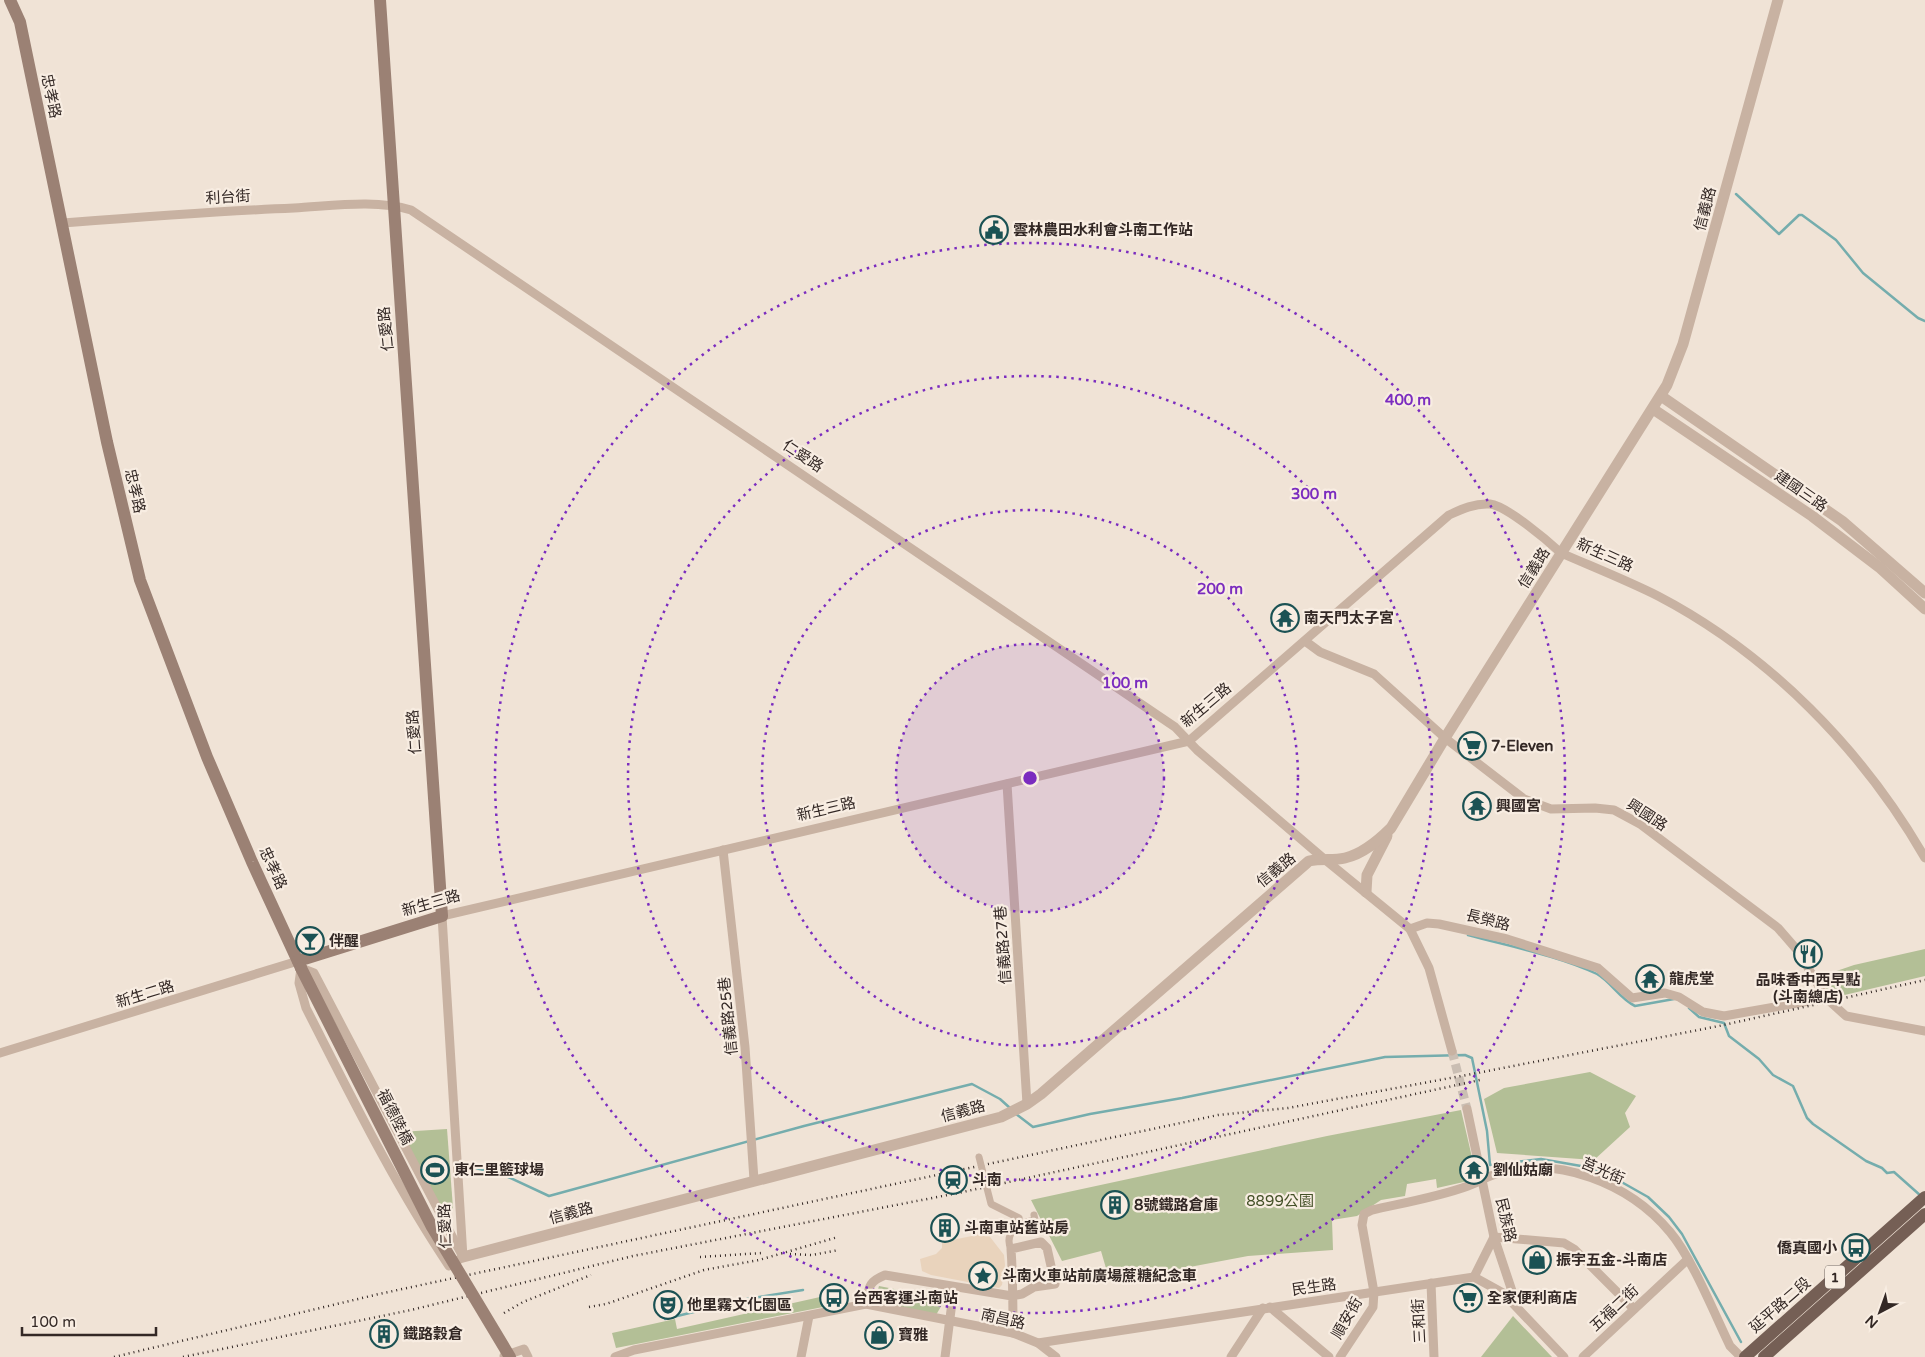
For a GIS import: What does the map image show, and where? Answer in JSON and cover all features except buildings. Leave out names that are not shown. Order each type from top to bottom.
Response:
[{"type":"main road","name":"忠孝路","points":[[10,0],[20,22],[38,118],[63,223],[107,442],[140,580],[207,757],[252,862],[299,964]]},
{"type":"main road","name":"仁愛路","points":[[380,0],[442,916]]},
{"type":"main road","name":"新生三路","points":[[299,964],[442,916]]},
{"type":"main road","name":"福德陸橋","points":[[299,964],[432,1227],[510,1357]]},
{"type":"main road","name":"延平路二段","points":[[1743,1357],[1925,1197]]},
{"type":"main road","name":"延平路二段","points":[[1764,1357],[1925,1214]]},
{"type":"street","name":"信義路","points":[[463,1257],[1001,1117],[1027,1104],[1261,901],[1310,861],[1323,858],[1346,858],[1357,854],[1368,848],[1391,828],[1445,738],[1661,396],[1683,344],[1778,0]]},
{"type":"street","name":"利台街","points":[[63,223],[230,210],[394,205]]},
{"type":"street","name":"仁愛路","points":[[394,205],[411,210],[1175,727],[1189,741]]},
{"type":"street","name":"建國三路","points":[[1661,396],[1842,521],[1925,593]]},
{"type":"street","name":"建國三路","points":[[1653,409],[1812,516],[1879,567],[1925,609]]},
{"type":"street","name":"新生三路","points":[[442,916],[1189,741],[1449,515],[1468,506],[1491,504],[1501,508],[1548,541],[1561,553],[1659,597],[1709,628],[1773,673],[1821,719],[1873,778],[1895,808],[1925,858]]},
{"type":"street","name":"興國路","points":[[1305,641],[1320,652],[1374,674],[1485,771],[1534,804],[1563,810],[1585,808],[1614,810],[1640,824],[1778,928],[1798,951],[1826,998],[1846,1016],[1925,1031]]},
{"type":"street","points":[[1189,741],[1323,858],[1410,929],[1429,968],[1452,1051]]},
{"type":"street","name":"信義路27巷","points":[[1007,784],[1027,1104]]},
{"type":"street","points":[[1366,892],[1367,876],[1391,828]]},
{"type":"street","name":"信義路25巷","points":[[723,850],[745,1047],[754,1180]]},
{"type":"street","name":"仁愛路","points":[[442,916],[463,1257]]},
{"type":"street","name":"長榮路","points":[[1410,929],[1427,923],[1440,924],[1507,939],[1598,968],[1632,998],[1665,993],[1679,997],[1703,1012],[1724,1016],[1826,998]]},
{"type":"street","name":"新生二路","points":[[0,1053],[299,964]]},
{"type":"street","name":"忠孝路","points":[[299,964],[314,973],[318,979],[463,1257],[449,1266],[419,1222],[382,1156],[306,1008],[298,983],[299,964]]},
{"type":"street","name":"民族路","points":[[1466,1109],[1483,1179],[1494,1238],[1517,1306]]},
{"type":"street","points":[[979,1157],[991,1204],[1019,1218]]},
{"type":"street","name":"莒光街","points":[[1374,1292],[1362,1225],[1364,1214],[1372,1210],[1468,1186],[1496,1173],[1535,1168],[1564,1170],[1600,1181],[1646,1207],[1671,1232],[1688,1260],[1730,1346],[1743,1357]]},
{"type":"street","points":[[1013,1333],[1010,1234],[1022,1222],[1035,1220],[1034,1215]]},
{"type":"street","points":[[1564,1357],[1503,1293],[1474,1277],[1494,1238],[1564,1243],[1574,1250],[1634,1309]]},
{"type":"street","points":[[866,1304],[870,1284],[874,1279],[885,1275],[1012,1296],[1022,1294],[1034,1287],[1055,1284],[1047,1248],[1041,1242],[1011,1249]]},
{"type":"street","name":"五福二街","points":[[1583,1357],[1688,1260]]},
{"type":"street","name":"民生路","points":[[1038,1343],[1474,1277]]},
{"type":"street","name":"三和街","points":[[1430,1283],[1434,1357]]},
{"type":"street","points":[[945,1357],[954,1287]]},
{"type":"street","name":"順安街","points":[[1340,1357],[1373,1307],[1374,1292]]},
{"type":"street","name":"南昌路","points":[[615,1357],[634,1350],[866,1304],[1013,1333],[1038,1343],[1056,1357]]},
{"type":"street","points":[[1231,1357],[1266,1307],[1329,1357]]},
{"type":"street","points":[[802,1357],[809,1316]]},
{"type":"street","points":[[503,1357],[524,1350],[528,1357]]},
{"type":"green space","points":[[1925,949],[1925,976],[1836,997],[1827,990],[1819,977],[1854,965]]},
{"type":"green space","points":[[1590,1072],[1636,1096],[1625,1113],[1630,1127],[1594,1160],[1497,1153],[1484,1099],[1504,1088]]},
{"type":"green space","name":"8899公園","points":[[1461,1110],[1477,1179],[1437,1188],[1436,1179],[1407,1184],[1405,1196],[1381,1200],[1357,1216],[1332,1220],[1333,1250],[1248,1256],[1110,1282],[1101,1251],[1062,1261],[1031,1200],[1327,1136]]},
{"type":"green space","name":"東仁里籃球場","points":[[447,1129],[453,1208],[445,1216],[400,1132]]},
{"type":"green space","points":[[879,1286],[940,1298],[943,1303],[936,1315],[882,1303],[878,1301],[877,1293]]},
{"type":"green space","points":[[820,1297],[823,1307],[616,1348],[612,1333],[675,1319],[677,1329]]},
{"type":"green space","points":[[1513,1316],[1552,1357],[1481,1357]]},
{"type":"shaded area","points":[[987,1233],[1004,1255],[1005,1265],[1002,1285],[999,1288],[931,1275],[922,1271],[920,1259],[936,1254],[942,1248],[942,1242]]},
{"type":"waterway","points":[[1736,194],[1779,234],[1799,215],[1802,215],[1836,240],[1863,273],[1918,318],[1925,321]]},
{"type":"waterway","points":[[1468,935],[1567,962],[1597,974],[1635,1006],[1674,999]]},
{"type":"waterway","points":[[1689,1008],[1699,1017],[1724,1023],[1729,1036],[1759,1059],[1773,1075],[1793,1086],[1807,1118],[1813,1124],[1866,1161],[1882,1168],[1887,1173],[1894,1172],[1921,1196]]},
{"type":"waterway","points":[[1016,1114],[1033,1127],[1090,1114],[1182,1098],[1385,1057],[1465,1055],[1472,1058],[1487,1131],[1490,1165],[1541,1159],[1581,1166],[1602,1171],[1648,1197],[1669,1217],[1682,1234],[1741,1342]]},
{"type":"waterway","points":[[472,1167],[506,1176],[549,1196],[804,1126],[972,1084],[1000,1099],[1010,1108]]},
{"type":"waterway","points":[[665,1319],[747,1299],[803,1290]]},
{"type":"tunnel","points":[[1452,1051],[1467,1109]]},
{"type":"railway","points":[[114,1357],[379,1294],[1218,1115],[1288,1108],[1472,1074],[1719,1026],[1925,980]]},
{"type":"railway","points":[[183,1357],[411,1310],[633,1256],[958,1193],[1480,1080]]},
{"type":"railway","points":[[589,1307],[606,1304],[704,1270],[759,1260],[838,1237]]},
{"type":"railway","points":[[790,1254],[812,1255],[839,1250]]},
{"type":"railway","points":[[700,1257],[762,1253]]},
{"type":"railway","points":[[504,1313],[523,1302],[591,1275]]},
{"type":"place","name":"雲林農田水利會斗南工作站","points":[[994,230]]},
{"type":"place","name":"南天門太子宮","points":[[1285,618]]},
{"type":"place","name":"7-Eleven","points":[[1472,746]]},
{"type":"place","name":"興國宮","points":[[1477,806]]},
{"type":"place","name":"伴醒","points":[[310,941]]},
{"type":"place","name":"品味香中西早點 (斗南總店)","points":[[1808,954]]},
{"type":"place","name":"龍虎堂","points":[[1650,979]]},
{"type":"place","name":"東仁里籃球場","points":[[435,1170]]},
{"type":"place","name":"劉仙姑廟","points":[[1474,1170]]},
{"type":"place","name":"斗南","points":[[953,1180]]},
{"type":"place","name":"8號鐵路倉庫","points":[[1115,1205]]},
{"type":"place","name":"斗南車站舊站房","points":[[945,1228]]},
{"type":"place","name":"僑真國小","points":[[1856,1248]]},
{"type":"place","name":"振宇五金-斗南店","points":[[1537,1260]]},
{"type":"place","name":"斗南火車站前廣場蔗糖紀念車","points":[[983,1276]]},
{"type":"place","name":"台西客運斗南站","points":[[834,1298]]},
{"type":"place","name":"全家便利商店","points":[[1468,1298]]},
{"type":"place","name":"他里霧文化園區","points":[[668,1305]]},
{"type":"place","name":"鐵路穀倉","points":[[384,1334]]},
{"type":"place","name":"寶雅","points":[[879,1335]]}]
